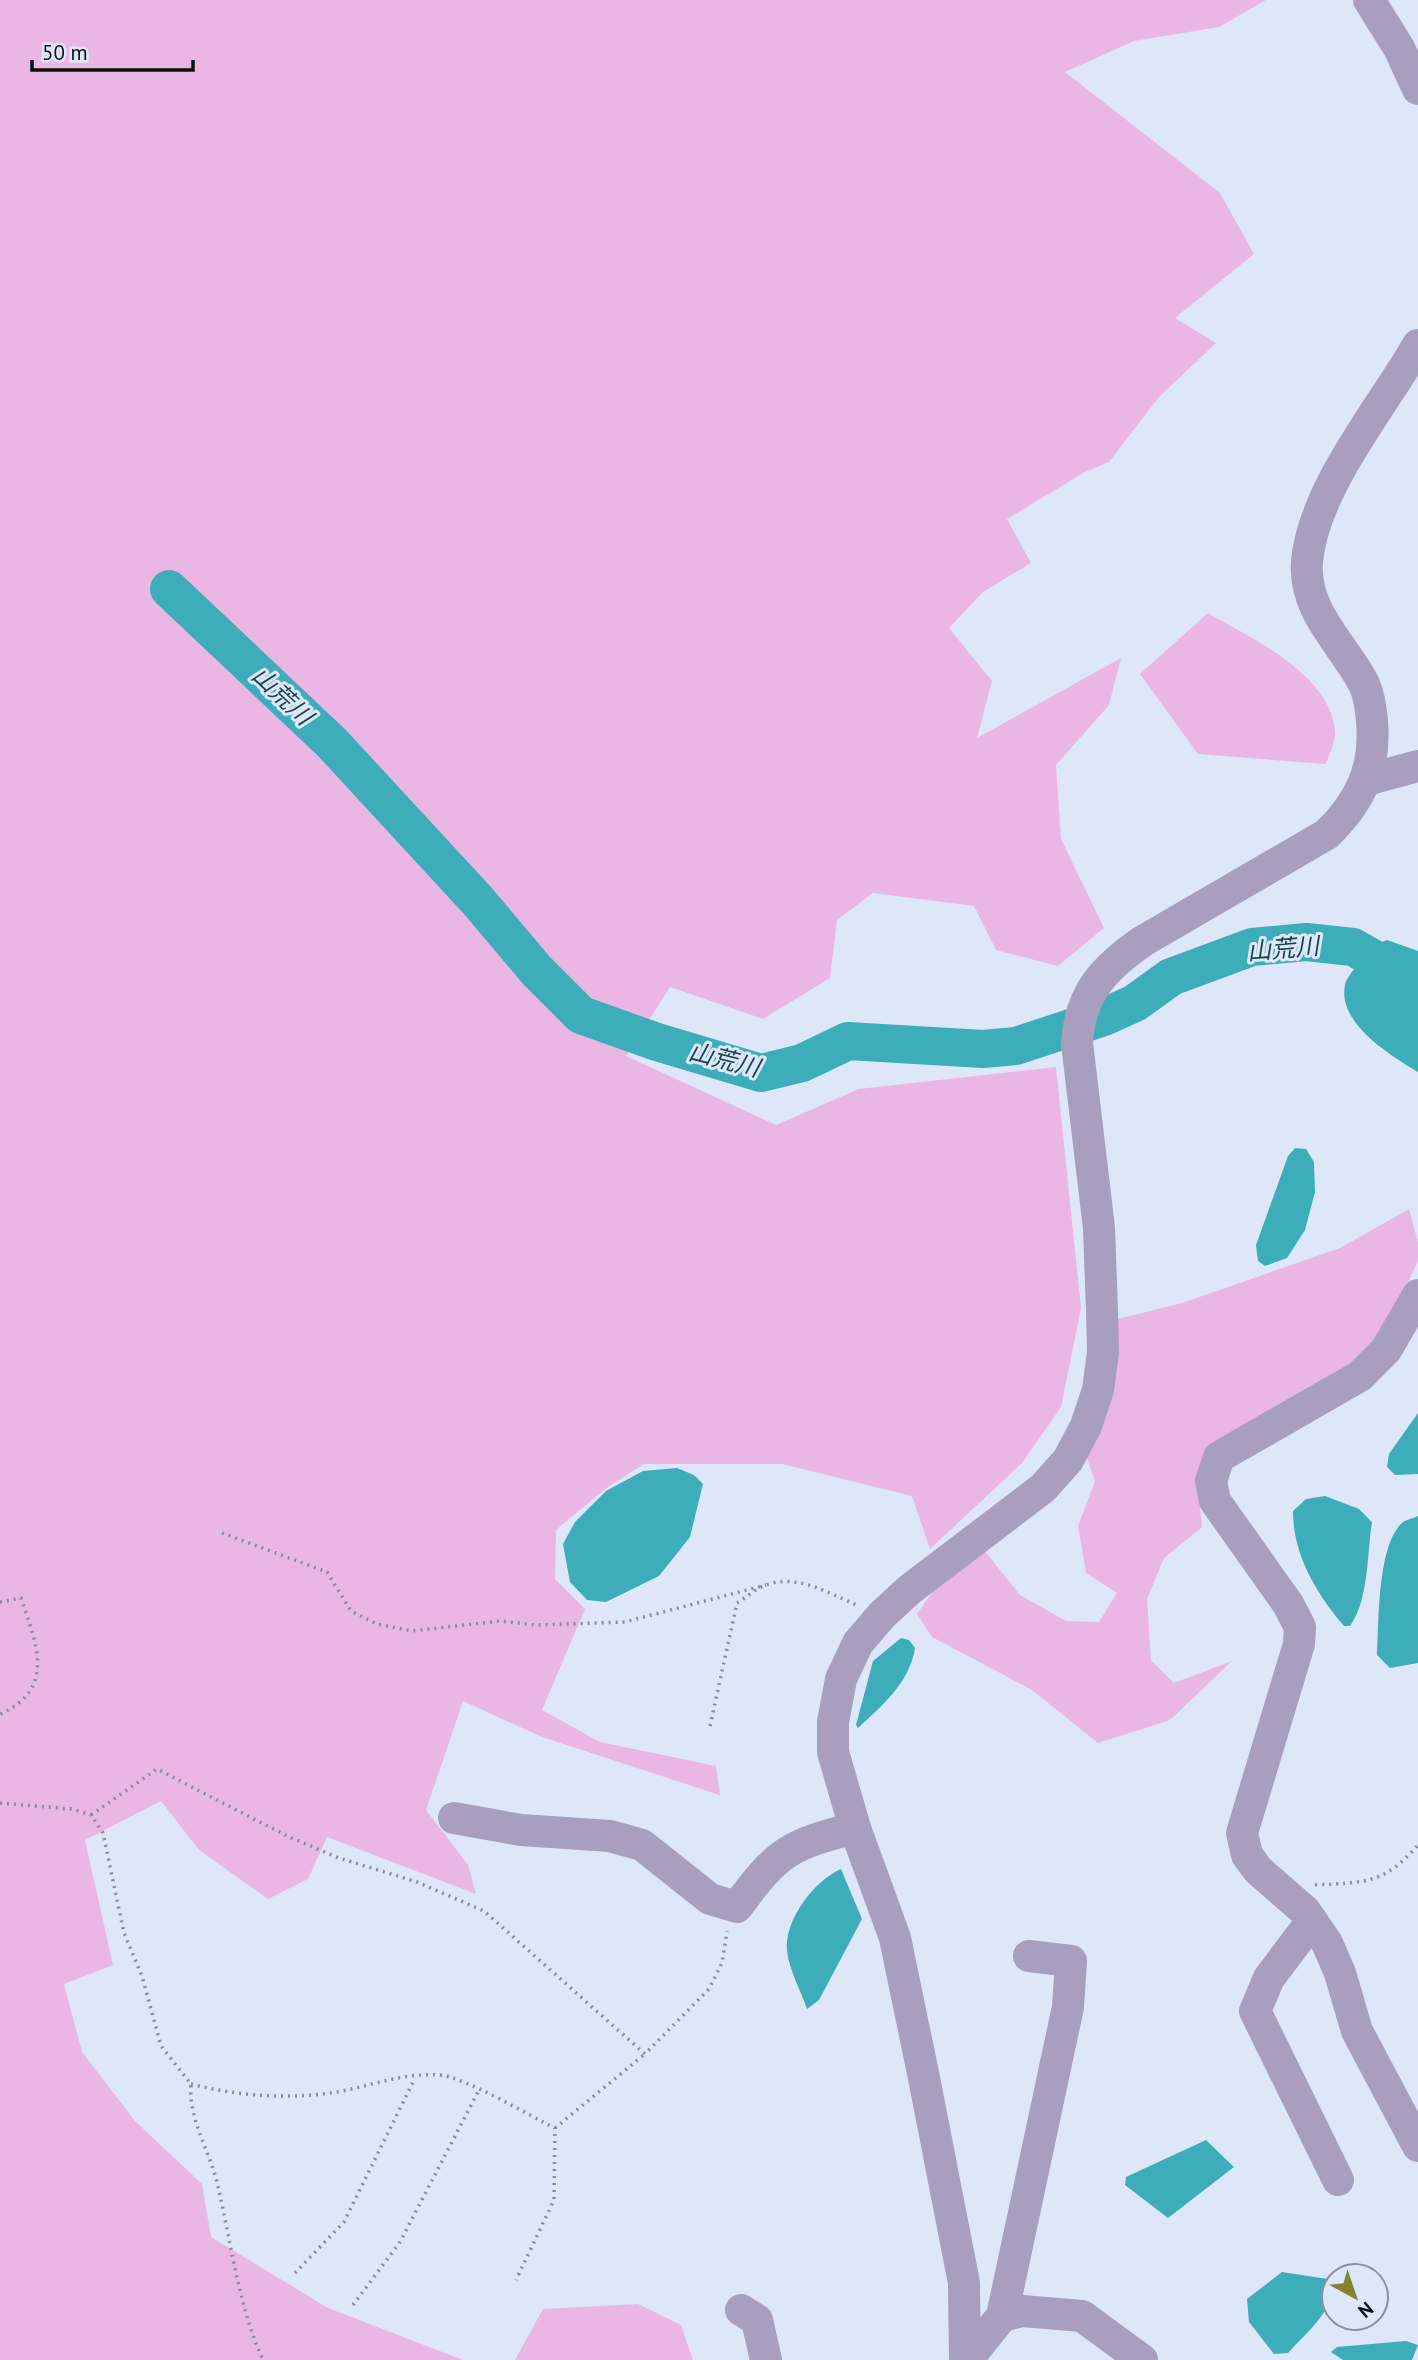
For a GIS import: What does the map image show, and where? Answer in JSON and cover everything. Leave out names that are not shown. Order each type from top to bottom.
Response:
[{"type":"street","points":[[1369,0],[1399,48],[1418,89]]},
{"type":"street","points":[[966,2360],[964,2283],[895,1938],[855,1828],[834,1752],[833,1722],[841,1679],[858,1643],[881,1615],[909,1590],[1043,1488],[1068,1460],[1086,1426],[1098,1390],[1102,1324],[1099,1228],[1077,1043],[1079,1016],[1098,981],[1116,959],[1143,941],[1327,834],[1347,815],[1366,780],[1371,766],[1373,739],[1365,686],[1323,622],[1310,595],[1307,564],[1311,533],[1322,503],[1418,345]]},
{"type":"street","points":[[1366,780],[1418,766]]},
{"type":"street","points":[[1418,1295],[1386,1350],[1360,1376],[1219,1457],[1211,1481],[1215,1501],[1281,1593],[1300,1627],[1299,1644],[1242,1833],[1247,1855],[1312,1921],[1327,1943],[1340,1973],[1357,2031],[1418,2146]]},
{"type":"street","points":[[454,1818],[521,1830],[610,1836],[642,1845],[710,1899],[737,1907],[778,1857],[804,1841],[855,1828]]},
{"type":"street","points":[[1312,1921],[1269,1978],[1255,2011],[1338,2180]]},
{"type":"street","points":[[966,2360],[1002,2316],[1068,2007],[1070,1961],[1029,1956]]},
{"type":"street","points":[[741,2310],[757,2320],[766,2360]]},
{"type":"street","points":[[1002,2316],[1022,2311],[1082,2316],[1142,2360]]},
{"type":"path","points":[[222,1532],[327,1572],[351,1611],[377,1624],[412,1631],[500,1622],[535,1625],[625,1622],[782,1583],[820,1586],[881,1615]]},
{"type":"path","points":[[710,1726],[737,1603],[766,1585]]},
{"type":"path","points":[[0,1602],[21,1598],[40,1661],[36,1682],[17,1707],[0,1714]]},
{"type":"path","points":[[91,1815],[157,1769],[287,1836],[338,1858],[418,1882],[484,1911],[645,2054]]},
{"type":"path","points":[[0,1802],[72,1809],[91,1815],[103,1833],[124,1933],[142,1976],[161,2046],[191,2084],[218,2091],[273,2097],[324,2094],[440,2074],[479,2090],[555,2129]]},
{"type":"path","points":[[1278,1888],[1370,1882],[1400,1866],[1418,1845]]},
{"type":"path","points":[[516,2280],[554,2200],[555,2129],[645,2054],[709,1989],[722,1963],[725,1935],[737,1907]]},
{"type":"path","points":[[295,2273],[344,2222],[415,2078]]},
{"type":"path","points":[[191,2084],[190,2100],[216,2180],[239,2281],[263,2360]]},
{"type":"path","points":[[353,2305],[400,2242],[479,2090]]},
{"type":"shaded area","points":[[0,0],[1266,0],[1219,27],[1134,41],[1065,72],[1220,193],[1254,254],[1175,318],[1216,343],[1159,397],[1109,462],[1085,472],[1007,519],[1031,563],[983,592],[949,628],[992,681],[977,738],[1121,658],[1109,705],[1056,765],[1061,839],[1104,928],[1058,966],[996,950],[974,906],[873,893],[837,920],[830,978],[763,1019],[670,987],[626,1056],[776,1125],[859,1089],[1056,1067],[1081,1308],[1061,1407],[1022,1463],[930,1549],[912,1496],[782,1464],[644,1464],[605,1489],[556,1530],[555,1579],[585,1609],[542,1710],[600,1742],[716,1766],[720,1795],[542,1737],[463,1701],[426,1810],[468,1865],[476,1894],[327,1837],[308,1879],[268,1899],[199,1850],[161,1801],[85,1840],[113,1965],[64,1984],[82,2052],[135,2121],[202,2184],[211,2237],[328,2308],[463,2360],[0,2360]]},
{"type":"shaded area","points":[[1208,613],[1286,660],[1320,693],[1330,712],[1335,732],[1326,764],[1198,754],[1140,674]]},
{"type":"shaded area","points":[[1409,1209],[1418,1242],[1418,1261],[1383,1335],[1353,1367],[1197,1475],[1202,1527],[1164,1558],[1147,1599],[1151,1660],[1174,1683],[1232,1661],[1170,1720],[1098,1743],[1032,1690],[932,1637],[917,1614],[937,1586],[984,1550],[1020,1595],[1066,1621],[1099,1622],[1117,1593],[1086,1573],[1078,1526],[1095,1481],[1084,1450],[1110,1321],[1182,1303],[1340,1248]]},
{"type":"shaded area","points":[[638,2304],[681,2325],[693,2360],[515,2360],[543,2309]]},
{"type":"water","points":[[1387,940],[1418,951],[1418,1072],[1368,1037],[1349,1012],[1345,999],[1347,980],[1362,957],[1372,947]]},
{"type":"water","points":[[1295,1148],[1306,1149],[1314,1162],[1315,1192],[1305,1230],[1287,1258],[1265,1266],[1258,1261],[1256,1245],[1288,1156]]},
{"type":"water","points":[[1418,1413],[1418,1474],[1395,1475],[1387,1467],[1389,1454]]},
{"type":"water","points":[[677,1468],[694,1475],[703,1484],[690,1537],[659,1576],[606,1602],[587,1600],[570,1582],[563,1544],[575,1522],[606,1491],[643,1471]]},
{"type":"water","points":[[1325,1496],[1359,1509],[1372,1522],[1364,1590],[1350,1626],[1344,1626],[1324,1600],[1308,1573],[1297,1543],[1293,1511],[1306,1499]]},
{"type":"water","points":[[1418,1516],[1418,1663],[1390,1668],[1377,1655],[1384,1565],[1394,1533],[1403,1522]]},
{"type":"water","points":[[901,1638],[909,1640],[915,1648],[907,1672],[894,1693],[858,1728],[856,1725],[873,1661]]},
{"type":"water","points":[[841,1869],[862,1919],[819,2000],[807,2009],[790,1966],[787,1939],[796,1915],[811,1892]]},
{"type":"water","points":[[1206,2140],[1234,2167],[1168,2218],[1125,2185],[1126,2177]]},
{"type":"water","points":[[1282,2272],[1320,2278],[1320,2317],[1288,2353],[1274,2354],[1249,2322],[1247,2299]]},
{"type":"water","points":[[1406,2341],[1418,2345],[1412,2360],[1343,2360],[1331,2352],[1337,2347]]},
{"type":"waterway","name":"山荒川","points":[[169,589],[332,743],[477,900],[537,971],[581,1015],[657,1042],[761,1073],[802,1063],[848,1041],[983,1049],[1016,1046],[1104,1017],[1135,1003],[1171,977],[1252,947],[1306,942],[1353,947],[1401,974],[1418,999]]}]
